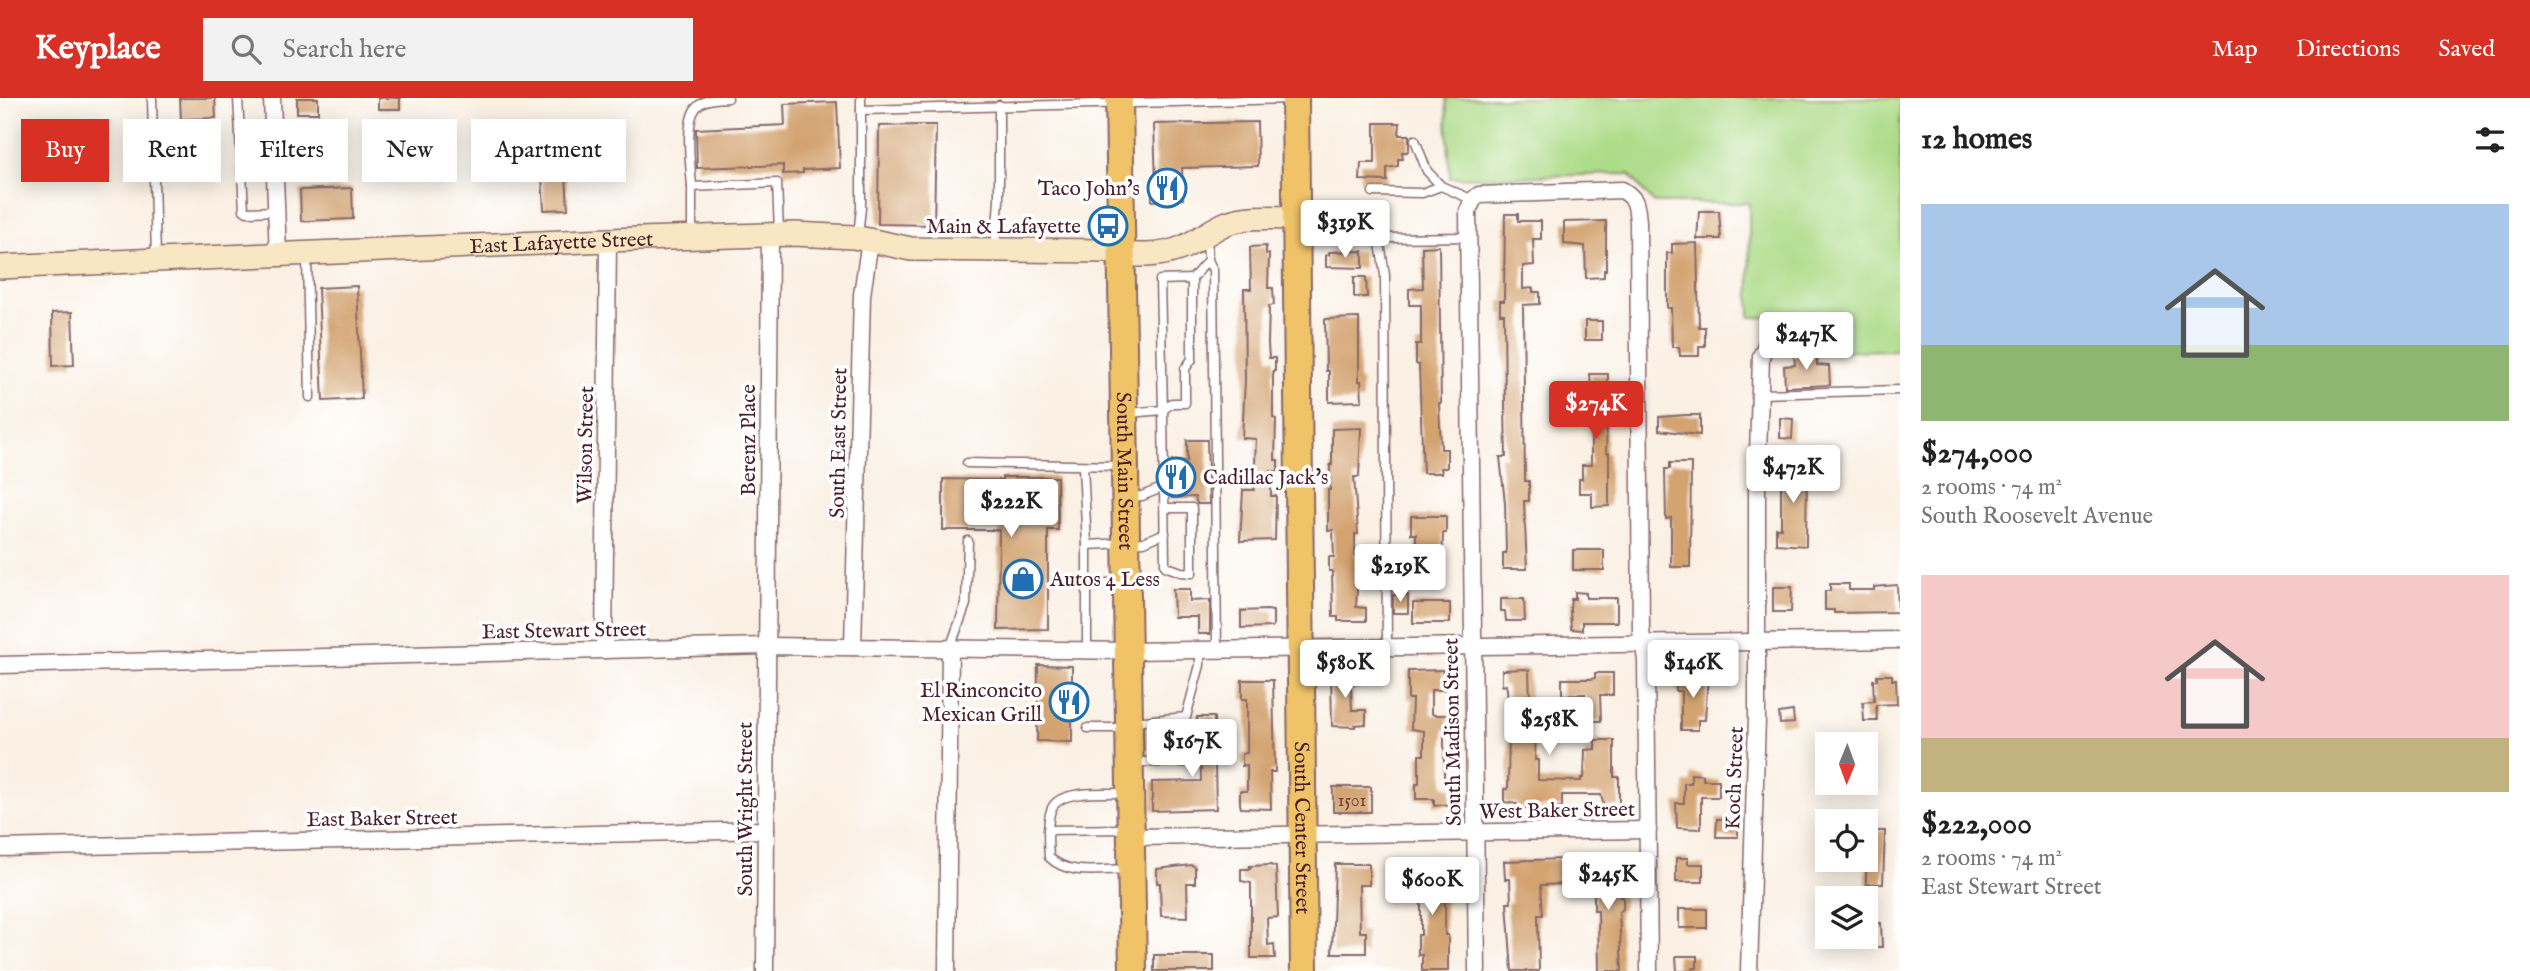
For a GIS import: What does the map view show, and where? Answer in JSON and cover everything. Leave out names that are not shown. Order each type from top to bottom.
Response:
[{"type":"main road","name":"South Center Street","points":[[1295,98],[1304,971]]},
{"type":"main road","name":"South Main Street","points":[[1119,100],[1127,467],[1133,971]]},
{"type":"street","points":[[272,98],[273,119]]},
{"type":"street","points":[[275,182],[278,256]]},
{"type":"street","points":[[1473,200],[1479,195],[1493,194],[1622,190],[1632,195],[1636,206],[1639,479],[1643,643],[1647,660],[1649,971]]},
{"type":"street","name":"South Madison Street","points":[[1473,200],[1468,211],[1477,971]]},
{"type":"street","name":"East Lafayette Street","points":[[0,267],[608,240],[814,234],[864,239],[911,248],[1162,253],[1184,247],[1227,223],[1244,219],[1298,228]]},
{"type":"street","name":"Berenz Place","points":[[767,646],[775,235]]},
{"type":"street","name":"South East Street","points":[[853,647],[864,239]]},
{"type":"street","name":"Wilson Street","points":[[604,650],[608,240]]},
{"type":"street","name":"Koch Street","points":[[1749,971],[1761,356],[1770,337]]},
{"type":"street","name":"East Stewart Street","points":[[0,665],[767,646],[1129,651],[1900,639]]},
{"type":"street","name":"South Wright Street","points":[[765,971],[767,646]]},
{"type":"street","points":[[947,971],[950,648]]},
{"type":"street","name":"East Baker Street","points":[[0,848],[766,830]]},
{"type":"street","name":"West Baker Street","points":[[1131,833],[1302,835],[1648,830]]},
{"type":"lane","points":[[152,98],[156,261]]},
{"type":"lane","points":[[238,98],[239,119]]},
{"type":"lane","points":[[692,237],[690,124],[696,108],[710,99],[728,98]]},
{"type":"lane","points":[[861,98],[861,208],[864,239]]},
{"type":"lane","points":[[861,110],[1119,100],[1295,98]]},
{"type":"lane","points":[[995,251],[999,201],[999,105]]},
{"type":"lane","points":[[1415,140],[1427,171],[1441,186],[1473,200]]},
{"type":"lane","points":[[242,182],[244,210],[276,211]]},
{"type":"lane","points":[[692,187],[777,183],[775,235]]},
{"type":"lane","points":[[1373,192],[1422,193],[1441,186]]},
{"type":"lane","points":[[1298,228],[1379,237],[1469,237]]},
{"type":"lane","points":[[1206,234],[1208,260],[1213,270],[1217,650]]},
{"type":"lane","points":[[1379,237],[1385,275],[1387,647]]},
{"type":"lane","points":[[306,254],[310,397]]},
{"type":"lane","points":[[1126,413],[1163,410],[1172,403],[1185,403],[1185,369],[1192,359],[1192,279],[1208,260]]},
{"type":"lane","points":[[1164,508],[1192,508],[1192,573],[1165,566],[1160,280],[1192,279]]},
{"type":"lane","points":[[1760,394],[1900,390]]},
{"type":"lane","points":[[967,463],[1127,467]]},
{"type":"lane","points":[[1083,466],[1087,545],[1087,650]]},
{"type":"lane","points":[[1127,497],[1143,496],[1164,487]]},
{"type":"lane","points":[[1087,545],[1144,542],[1165,533]]},
{"type":"lane","points":[[950,648],[966,604],[968,541]]},
{"type":"lane","points":[[1087,583],[1128,583]]},
{"type":"lane","points":[[1088,728],[1186,717],[1200,665],[1200,650]]},
{"type":"lane","points":[[1130,762],[1190,762]]},
{"type":"lane","points":[[1131,793],[1067,795],[1052,807],[1048,830],[1049,857],[1058,866],[1072,870],[1132,869]]},
{"type":"lane","points":[[1048,830],[1131,833]]},
{"type":"green space","points":[[1446,98],[1900,98],[1900,350],[1788,352],[1787,318],[1750,317],[1749,203],[1654,203],[1629,174],[1450,178]]},
{"type":"building","points":[[180,98],[215,98],[216,118],[181,119]]},
{"type":"building","points":[[297,98],[318,98],[318,113],[297,113]]},
{"type":"building","points":[[378,98],[400,98],[400,109],[378,109]]},
{"type":"building","points":[[837,102],[840,168],[783,174],[783,165],[697,168],[696,129],[785,125],[784,104]]},
{"type":"building","points":[[1257,122],[1258,166],[1182,168],[1183,199],[1152,201],[1152,185],[1156,185],[1154,124]]},
{"type":"building","points":[[1375,123],[1400,123],[1399,135],[1409,135],[1409,149],[1402,152],[1403,159],[1398,159],[1398,166],[1387,168],[1387,181],[1360,180],[1361,163],[1375,163]]},
{"type":"building","points":[[936,125],[934,225],[878,224],[879,126]]},
{"type":"building","points":[[542,182],[566,182],[568,209],[544,210]]},
{"type":"building","points":[[352,188],[353,219],[301,221],[300,190]]},
{"type":"building","points":[[1699,211],[1719,211],[1721,239],[1697,239]]},
{"type":"building","points":[[1505,214],[1518,214],[1518,221],[1541,221],[1541,239],[1533,239],[1534,265],[1523,266],[1523,289],[1533,288],[1533,292],[1540,292],[1540,304],[1523,305],[1525,481],[1529,481],[1529,501],[1524,501],[1527,569],[1503,569],[1503,553],[1506,553],[1505,503],[1500,457],[1506,457],[1504,314],[1500,314],[1500,301],[1504,301]]},
{"type":"building","points":[[1606,221],[1604,277],[1586,278],[1585,246],[1564,244],[1564,222]]},
{"type":"building","points":[[1697,243],[1699,327],[1705,327],[1705,346],[1699,346],[1699,356],[1680,356],[1679,347],[1672,347],[1671,308],[1667,308],[1667,253],[1672,253],[1672,244]]},
{"type":"building","points":[[1266,246],[1266,254],[1269,254],[1268,288],[1273,288],[1274,305],[1269,306],[1268,344],[1269,358],[1275,358],[1273,418],[1276,419],[1275,460],[1278,460],[1278,471],[1271,471],[1271,496],[1276,496],[1275,540],[1240,541],[1243,490],[1254,490],[1256,439],[1242,438],[1245,380],[1244,289],[1251,289],[1250,247]]},
{"type":"building","points":[[1439,246],[1439,403],[1441,449],[1447,449],[1447,468],[1441,468],[1442,473],[1423,473],[1419,365],[1416,364],[1416,344],[1421,344],[1421,305],[1409,305],[1409,289],[1423,288],[1422,247]]},
{"type":"building","points":[[1363,251],[1363,268],[1326,267],[1326,255],[1329,255],[1329,252]]},
{"type":"building","points":[[1354,277],[1366,277],[1367,297],[1354,297]]},
{"type":"building","points":[[357,286],[362,399],[323,401],[318,288]]},
{"type":"building","points":[[72,312],[74,365],[53,366],[52,313]]},
{"type":"building","points":[[1359,318],[1359,381],[1362,401],[1329,402],[1325,319]]},
{"type":"building","points":[[1585,321],[1602,321],[1602,340],[1585,340]]},
{"type":"building","points":[[1817,354],[1817,365],[1829,366],[1830,385],[1785,387],[1784,366],[1795,365],[1794,355]]},
{"type":"building","points":[[1590,374],[1608,374],[1606,453],[1609,453],[1609,506],[1592,507],[1592,493],[1579,493],[1582,465],[1591,465],[1591,408],[1578,408],[1578,386],[1591,386]]},
{"type":"building","points":[[1700,415],[1700,435],[1659,430],[1659,417]]},
{"type":"building","points":[[1780,418],[1793,419],[1792,439],[1780,438]]},
{"type":"building","points":[[1361,428],[1359,477],[1354,477],[1358,534],[1355,534],[1355,556],[1359,556],[1356,607],[1366,608],[1366,621],[1338,621],[1338,617],[1333,617],[1332,571],[1329,571],[1329,557],[1334,557],[1333,530],[1328,531],[1332,429]]},
{"type":"building","points":[[1187,440],[1207,440],[1209,504],[1197,504],[1195,497],[1172,498],[1172,461],[1187,461]]},
{"type":"building","points":[[1797,462],[1800,464],[1800,470],[1807,470],[1806,546],[1776,544],[1776,528],[1781,528],[1781,479],[1778,479],[1778,463]]},
{"type":"building","points":[[1670,463],[1691,463],[1690,567],[1671,567],[1671,518],[1666,519],[1665,469],[1670,469]]},
{"type":"building","name":"Autos 4 Less","points":[[1002,477],[1057,477],[1058,530],[1048,530],[1048,629],[998,630],[999,530],[943,530],[943,479],[1002,480]]},
{"type":"building","points":[[1411,516],[1446,516],[1442,574],[1425,574],[1425,564],[1416,564],[1416,534],[1411,534]]},
{"type":"building","points":[[1573,550],[1604,550],[1604,570],[1573,570]]},
{"type":"building","points":[[1830,584],[1849,584],[1849,590],[1874,590],[1874,587],[1897,585],[1898,612],[1834,613],[1834,610],[1825,610],[1825,591],[1830,591]]},
{"type":"building","points":[[1773,587],[1792,587],[1791,612],[1773,612]]},
{"type":"building","points":[[1173,589],[1190,589],[1190,601],[1210,600],[1210,634],[1198,634],[1198,617],[1174,617]]},
{"type":"building","points":[[1575,592],[1586,593],[1586,598],[1617,598],[1617,622],[1582,622],[1582,630],[1571,629],[1571,599],[1575,599]]},
{"type":"building","points":[[1393,595],[1408,595],[1408,613],[1393,613]]},
{"type":"building","points":[[1501,599],[1524,599],[1525,621],[1506,621],[1505,611],[1501,611]]},
{"type":"building","points":[[1413,603],[1450,603],[1450,623],[1413,623]]},
{"type":"building","points":[[1241,611],[1273,611],[1273,627],[1241,628]]},
{"type":"building","points":[[1038,665],[1072,666],[1072,742],[1037,741]]},
{"type":"building","points":[[1443,670],[1443,690],[1431,690],[1431,713],[1448,715],[1448,729],[1444,729],[1444,786],[1451,788],[1451,804],[1434,806],[1434,799],[1416,799],[1419,755],[1424,755],[1424,731],[1411,729],[1412,699],[1408,699],[1408,671]]},
{"type":"building","points":[[1502,670],[1529,670],[1530,702],[1536,702],[1535,760],[1538,760],[1538,780],[1581,781],[1581,778],[1584,778],[1585,750],[1595,749],[1595,740],[1614,740],[1614,777],[1619,777],[1619,807],[1604,807],[1601,795],[1562,795],[1562,807],[1517,808],[1517,804],[1504,802],[1504,789],[1508,789],[1509,722],[1507,689],[1506,685],[1502,686]]},
{"type":"building","points":[[1360,671],[1360,684],[1351,684],[1352,710],[1366,710],[1366,724],[1355,727],[1332,726],[1331,673]]},
{"type":"building","points":[[1595,673],[1613,673],[1613,695],[1600,695],[1601,721],[1586,721],[1585,694],[1562,695],[1562,679],[1591,679],[1595,678]]},
{"type":"building","points":[[1708,675],[1705,720],[1698,720],[1698,730],[1681,730],[1681,691],[1676,691],[1676,677]]},
{"type":"building","points":[[1877,675],[1892,675],[1892,680],[1896,679],[1897,704],[1876,705],[1877,721],[1864,721],[1863,702],[1874,701],[1873,680],[1877,680]]},
{"type":"building","points":[[1242,680],[1273,680],[1275,772],[1270,772],[1271,809],[1241,808],[1240,804],[1240,791],[1247,791],[1247,765],[1242,766],[1242,754],[1247,753],[1247,699],[1242,699]]},
{"type":"building","points":[[1793,711],[1794,723],[1780,724],[1779,713]]},
{"type":"building","points":[[1197,717],[1214,717],[1216,809],[1152,811],[1152,782],[1201,781]]},
{"type":"building","points":[[1691,774],[1703,775],[1703,780],[1719,780],[1719,797],[1701,797],[1701,829],[1677,828],[1676,803],[1684,803],[1684,783],[1691,783]]},
{"type":"building","points":[[1333,787],[1371,787],[1371,812],[1333,812]]},
{"type":"building","points":[[1717,819],[1738,819],[1738,837],[1716,837]]},
{"type":"building","points":[[1878,831],[1885,831],[1883,884],[1866,884],[1866,872],[1878,872]]},
{"type":"building","points":[[1676,858],[1688,858],[1688,864],[1703,864],[1703,882],[1676,882]]},
{"type":"building","points":[[1564,859],[1564,884],[1541,885],[1543,915],[1538,915],[1539,971],[1512,971],[1507,903],[1511,903],[1510,879],[1505,879],[1504,861]]},
{"type":"building","points":[[1595,859],[1619,859],[1620,897],[1623,897],[1623,909],[1619,912],[1622,971],[1599,971],[1598,910],[1594,910],[1594,885],[1591,885],[1591,864],[1595,864]]},
{"type":"building","points":[[1421,862],[1442,862],[1448,971],[1422,971],[1422,955],[1418,955],[1418,935],[1421,935],[1421,881],[1411,881],[1411,867],[1421,867]]},
{"type":"building","points":[[1335,864],[1369,864],[1369,885],[1359,885],[1360,932],[1366,932],[1366,953],[1332,953]]},
{"type":"building","points":[[1192,865],[1195,867],[1195,883],[1187,883],[1188,917],[1161,916],[1157,869]]},
{"type":"building","points":[[1270,865],[1276,867],[1278,917],[1267,918],[1268,945],[1274,944],[1275,958],[1251,958],[1251,883],[1241,881],[1241,869]]},
{"type":"building","points":[[1679,909],[1707,909],[1707,928],[1679,928]]},
{"type":"building","points":[[1878,923],[1881,923],[1882,947],[1878,947]]},
{"type":"building","points":[[1154,955],[1214,955],[1214,971],[1154,971]]},
{"type":"building","points":[[1676,956],[1697,956],[1697,968],[1693,968],[1693,971],[1677,971]]},
{"type":"place","name":"Taco John's","points":[[1167,188]]},
{"type":"place","name":"Main & Lafayette","points":[[1108,226]]},
{"type":"place","name":"Cadillac Jack's","points":[[1176,477]]},
{"type":"place","name":"Autos 4 Less","points":[[1023,579]]},
{"type":"place","name":"El Rinconcito Mexican Grill","points":[[1069,702]]}]
